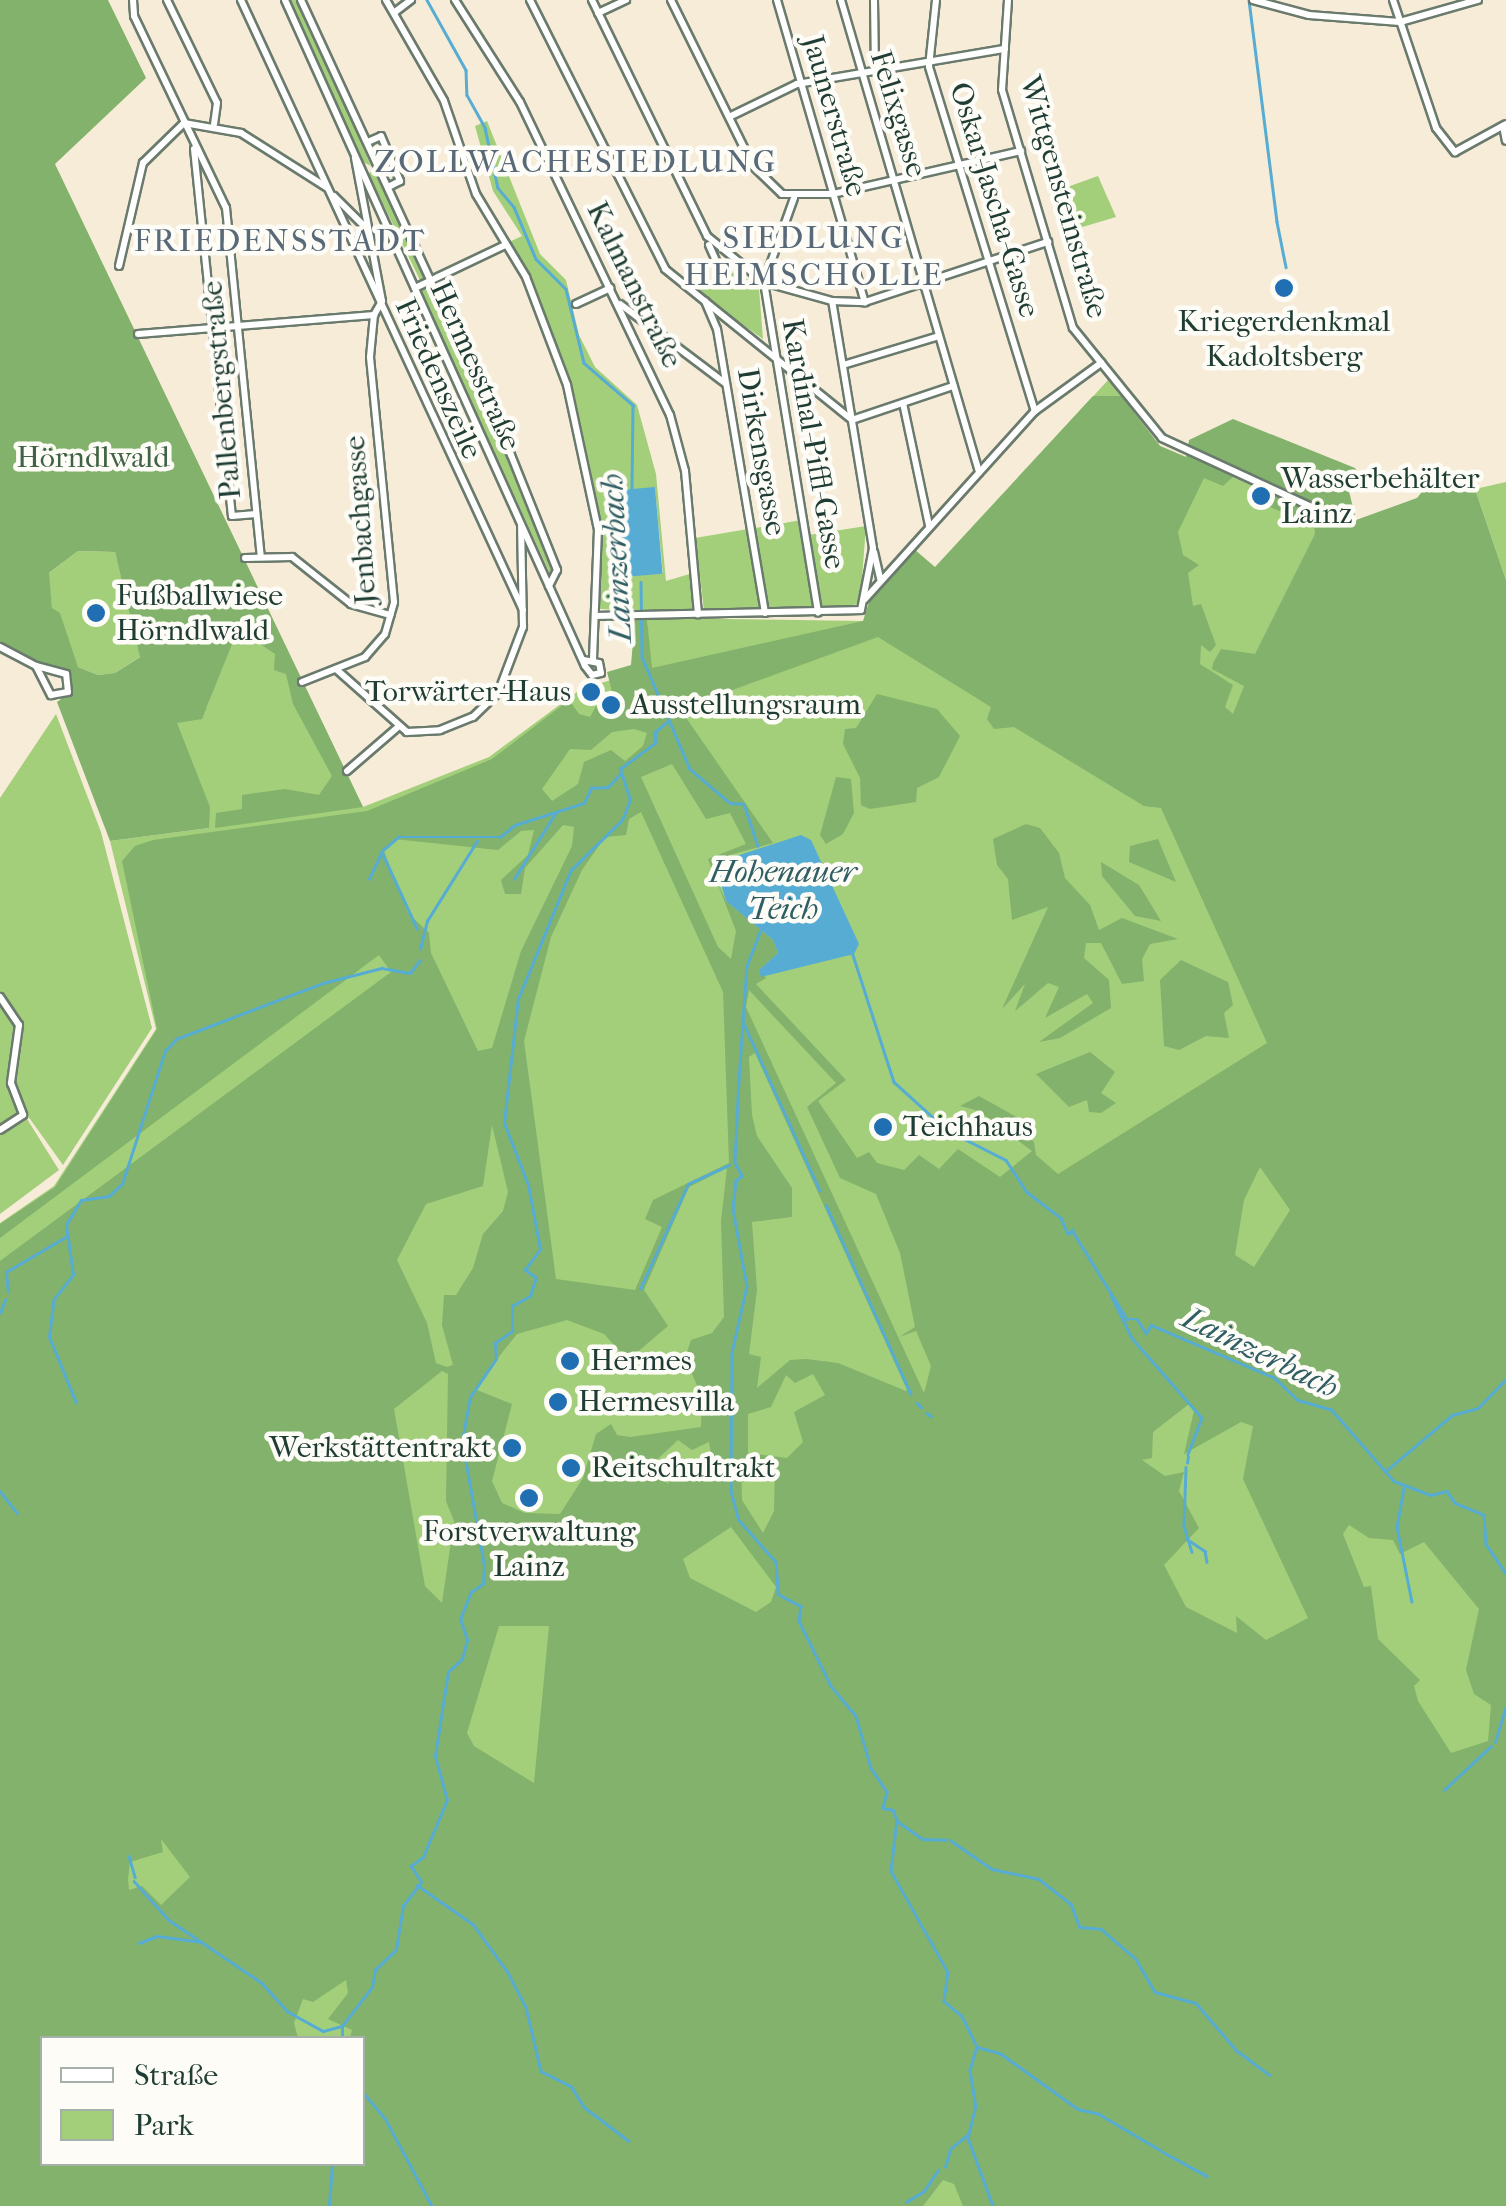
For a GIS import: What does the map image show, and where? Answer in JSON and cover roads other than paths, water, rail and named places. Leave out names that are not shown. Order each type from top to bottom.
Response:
[{"type":"street","name":"Pallenbergstraße","points":[[132,0],[184,123],[226,208],[261,557]]},
{"type":"street","points":[[167,0],[217,103],[214,124]]},
{"type":"street","name":"Friedenszeile","points":[[242,0],[523,610]]},
{"type":"street","name":"Hermesstraße","points":[[285,0],[583,660]]},
{"type":"street","name":"Hermesstraße","points":[[301,0],[432,278],[557,570],[549,586]]},
{"type":"street","points":[[386,0],[444,101],[476,194],[538,304],[580,435],[598,529],[594,661]]},
{"type":"street","points":[[395,12],[412,0]]},
{"type":"street","name":"Kalmanstraße","points":[[455,0],[520,102],[619,304],[681,448],[698,614]]},
{"type":"street","points":[[530,0],[654,256],[852,420]]},
{"type":"street","points":[[592,0],[724,276]]},
{"type":"street","points":[[598,14],[626,0]]},
{"type":"street","points":[[672,0],[761,177],[794,198],[834,194],[1021,151]]},
{"type":"street","name":"Jaunerstraße","points":[[777,0],[865,302]]},
{"type":"street","name":"Felixgasse","points":[[840,0],[979,472]]},
{"type":"street","points":[[874,0],[875,71]]},
{"type":"street","name":"Oskar-Jascha-Gasse","points":[[936,0],[930,62],[1035,412]]},
{"type":"street","name":"Wittgensteinstraße","points":[[1008,0],[1002,90],[1073,328],[1167,442],[1324,513]]},
{"type":"street","points":[[1392,0],[1436,128],[1458,153],[1504,125],[1506,142]]},
{"type":"street","points":[[1254,2],[1400,22],[1478,0]]},
{"type":"street","points":[[729,117],[800,84],[1005,48]]},
{"type":"street","points":[[118,266],[143,163],[184,123],[214,124],[272,149],[327,187],[365,227]]},
{"type":"street","name":"Hermesstraße","points":[[370,141],[381,136],[400,182],[390,186]]},
{"type":"street","points":[[192,140],[232,516],[256,514]]},
{"type":"street","points":[[355,156],[380,306]]},
{"type":"street","points":[[363,172],[380,164]]},
{"type":"street","points":[[764,282],[794,198]]},
{"type":"street","points":[[696,219],[728,259],[764,282],[832,302],[865,302],[1048,242]]},
{"type":"street","points":[[415,288],[506,245]]},
{"type":"street","name":"Kardinal-Piffl-Gasse","points":[[764,282],[818,613]]},
{"type":"street","points":[[576,304],[610,288]]},
{"type":"street","name":"Dirkensgasse","points":[[705,300],[717,329],[765,614]]},
{"type":"street","points":[[832,302],[881,580]]},
{"type":"street","points":[[619,304],[725,383]]},
{"type":"street","name":"Jenbachgasse","points":[[302,682],[336,670],[379,645],[390,615],[370,357],[374,315],[380,306]]},
{"type":"street","points":[[138,334],[374,315]]},
{"type":"street","points":[[843,365],[939,336]]},
{"type":"street","points":[[598,614],[858,612],[881,580],[1035,412],[1101,363]]},
{"type":"street","points":[[852,420],[953,386]]},
{"type":"street","points":[[903,404],[929,526]]},
{"type":"street","points":[[336,670],[398,727],[418,733],[456,727],[486,706],[498,694],[523,628],[522,524]]},
{"type":"street","points":[[864,600],[873,548]]},
{"type":"street","points":[[245,558],[292,557],[351,604],[390,615]]},
{"type":"street","points":[[0,648],[36,666],[66,674],[68,692],[51,696],[36,666]]},
{"type":"street","points":[[583,660],[601,666],[598,675],[583,660]]},
{"type":"street","points":[[346,771],[398,727]]},
{"type":"street","points":[[0,997],[18,1025],[11,1083],[23,1115],[0,1130]]},
{"type":"water","points":[[655,487],[663,574],[621,577],[613,491]]},
{"type":"water","name":"Hohenauer Teich","points":[[801,835],[811,840],[859,944],[854,954],[761,977],[759,970],[778,953],[773,940],[726,901],[715,863]]},
{"type":"waterway","name":"Lainzerbach","points":[[427,0],[466,70],[467,95],[485,128],[498,188],[514,207],[536,259],[566,289],[584,363],[633,405],[632,489]]},
{"type":"waterway","points":[[1249,0],[1277,221]]},
{"type":"waterway","points":[[1277,222],[1286,267]]},
{"type":"waterway","name":"Lainzerbach","points":[[641,582],[642,657],[690,769],[730,803],[744,804],[758,846]]},
{"type":"waterway","points":[[342,2036],[342,2026],[372,1987],[375,1970],[396,1950],[403,1906],[421,1882],[411,1866],[423,1857],[447,1800],[435,1756],[448,1672],[462,1659],[467,1640],[460,1619],[471,1592],[483,1584],[484,1566],[462,1441],[470,1397],[496,1359],[495,1343],[512,1331],[512,1306],[530,1296],[536,1278],[525,1270],[540,1249],[528,1185],[504,1123],[518,999],[571,870],[622,820],[630,800],[620,769],[655,743],[655,732],[668,721]]},
{"type":"waterway","points":[[369,879],[382,851],[398,837],[500,837],[515,825],[584,803],[591,788],[608,787],[619,775]]},
{"type":"waterway","points":[[514,879],[555,814]]},
{"type":"waterway","points":[[420,949],[427,921],[477,841]]},
{"type":"waterway","points":[[382,852],[417,928]]},
{"type":"waterway","points":[[761,930],[747,966],[739,1080],[735,1162],[742,1176],[736,1181],[733,1209],[747,1286],[732,1353],[731,1491],[739,1520],[776,1562],[778,1594],[801,1606],[799,1621],[831,1686],[856,1716],[871,1768],[887,1792],[883,1808],[893,1810],[897,1820],[891,1871],[948,1972],[944,2001],[962,2016],[977,2047],[970,2070],[976,2106],[968,2138],[993,2206]]},
{"type":"waterway","name":"Lainzerbach","points":[[852,952],[894,1082],[947,1130],[1006,1160],[1027,1192],[1061,1218],[1068,1234],[1072,1230],[1127,1319],[1137,1319],[1146,1333],[1151,1325],[1275,1378],[1298,1400],[1332,1410],[1394,1481],[1430,1495],[1447,1491],[1455,1503],[1484,1515],[1486,1544],[1506,1574]]},
{"type":"waterway","points":[[76,1403],[49,1337],[54,1299],[73,1275],[66,1225],[81,1200],[109,1196],[122,1184],[165,1051],[176,1039],[323,983],[382,968],[410,973],[420,960]]},
{"type":"waterway","points":[[744,1024],[820,1191]]},
{"type":"waterway","points":[[640,1289],[688,1184],[729,1165]]},
{"type":"waterway","points":[[826,1205],[911,1394]]},
{"type":"waterway","points":[[8,1292],[6,1272],[67,1236]]},
{"type":"waterway","points":[[1111,1295],[1132,1338],[1202,1418],[1188,1454]]},
{"type":"waterway","points":[[0,1313],[5,1300]]},
{"type":"waterway","points":[[1387,1470],[1452,1415],[1478,1408],[1506,1379]]},
{"type":"waterway","points":[[917,1403],[921,1407]]},
{"type":"waterway","points":[[927,1413],[931,1416]]},
{"type":"waterway","points":[[1187,1463],[1188,1457]]},
{"type":"waterway","points":[[1186,1467],[1184,1526],[1192,1552]]},
{"type":"waterway","points":[[1404,1488],[1397,1527],[1412,1602]]},
{"type":"waterway","points":[[0,1491],[17,1513]]},
{"type":"waterway","points":[[1187,1539],[1205,1551],[1207,1562]]},
{"type":"waterway","points":[[1495,1742],[1506,1707]]},
{"type":"waterway","points":[[1444,1790],[1491,1746]]},
{"type":"waterway","points":[[897,1821],[923,1839],[946,1840]]},
{"type":"waterway","points":[[950,1840],[992,1869],[1039,1879],[1071,1904],[1080,1927],[1101,1929],[1136,1959],[1155,1992],[1196,2003],[1237,2051]]},
{"type":"waterway","points":[[129,1856],[135,1877]]},
{"type":"waterway","points":[[134,1881],[169,1920],[262,1983],[287,2011],[323,2031],[342,2026]]},
{"type":"waterway","points":[[417,1885],[473,1924],[507,1971],[526,2007],[541,2071],[571,2086],[584,2107],[629,2141]]},
{"type":"waterway","points":[[139,1943],[157,1936],[202,1942]]},
{"type":"waterway","points":[[977,2047],[1000,2053],[1078,2109],[1099,2114],[1160,2150]]},
{"type":"waterway","points":[[1239,2052],[1269,2075]]},
{"type":"waterway","points":[[365,2095],[385,2118],[432,2206]]},
{"type":"waterway","points":[[945,2167],[950,2149],[967,2135]]},
{"type":"waterway","points":[[1163,2152],[1207,2176]]},
{"type":"waterway","points":[[329,2206],[332,2166]]},
{"type":"waterway","points":[[906,2202],[924,2191],[938,2170]]},
{"type":"place","name":"Kriegerdenkmal Kadoltsberg","points":[[1284,288]]},
{"type":"place","name":"Wasserbehälter Lainz","points":[[1261,496]]},
{"type":"place","name":"Fußballwiese Hörndlwald","points":[[96,613]]},
{"type":"place","name":"Torwärter-Haus","points":[[591,692]]},
{"type":"place","name":"Ausstellungsraum","points":[[611,705]]},
{"type":"place","name":"Teichhaus","points":[[883,1127]]},
{"type":"place","name":"Hermes","points":[[570,1361]]},
{"type":"place","name":"Hermesvilla","points":[[558,1402]]},
{"type":"place","name":"Werkstättentrakt","points":[[512,1448]]},
{"type":"place","name":"Reitschultrakt","points":[[571,1468]]},
{"type":"place","name":"Forstverwaltung Lainz","points":[[529,1498]]},
{"type":"district","name":"ZOLLWACHESIEDLUNG","points":[[576,162]]},
{"type":"district","name":"FRIEDENSSTADT","points":[[280,241]]},
{"type":"district","name":"SIEDLUNG HEIMSCHOLLE","points":[[814,258]]},
{"type":"park label","name":"Hörndlwald","points":[[93,458]]}]
